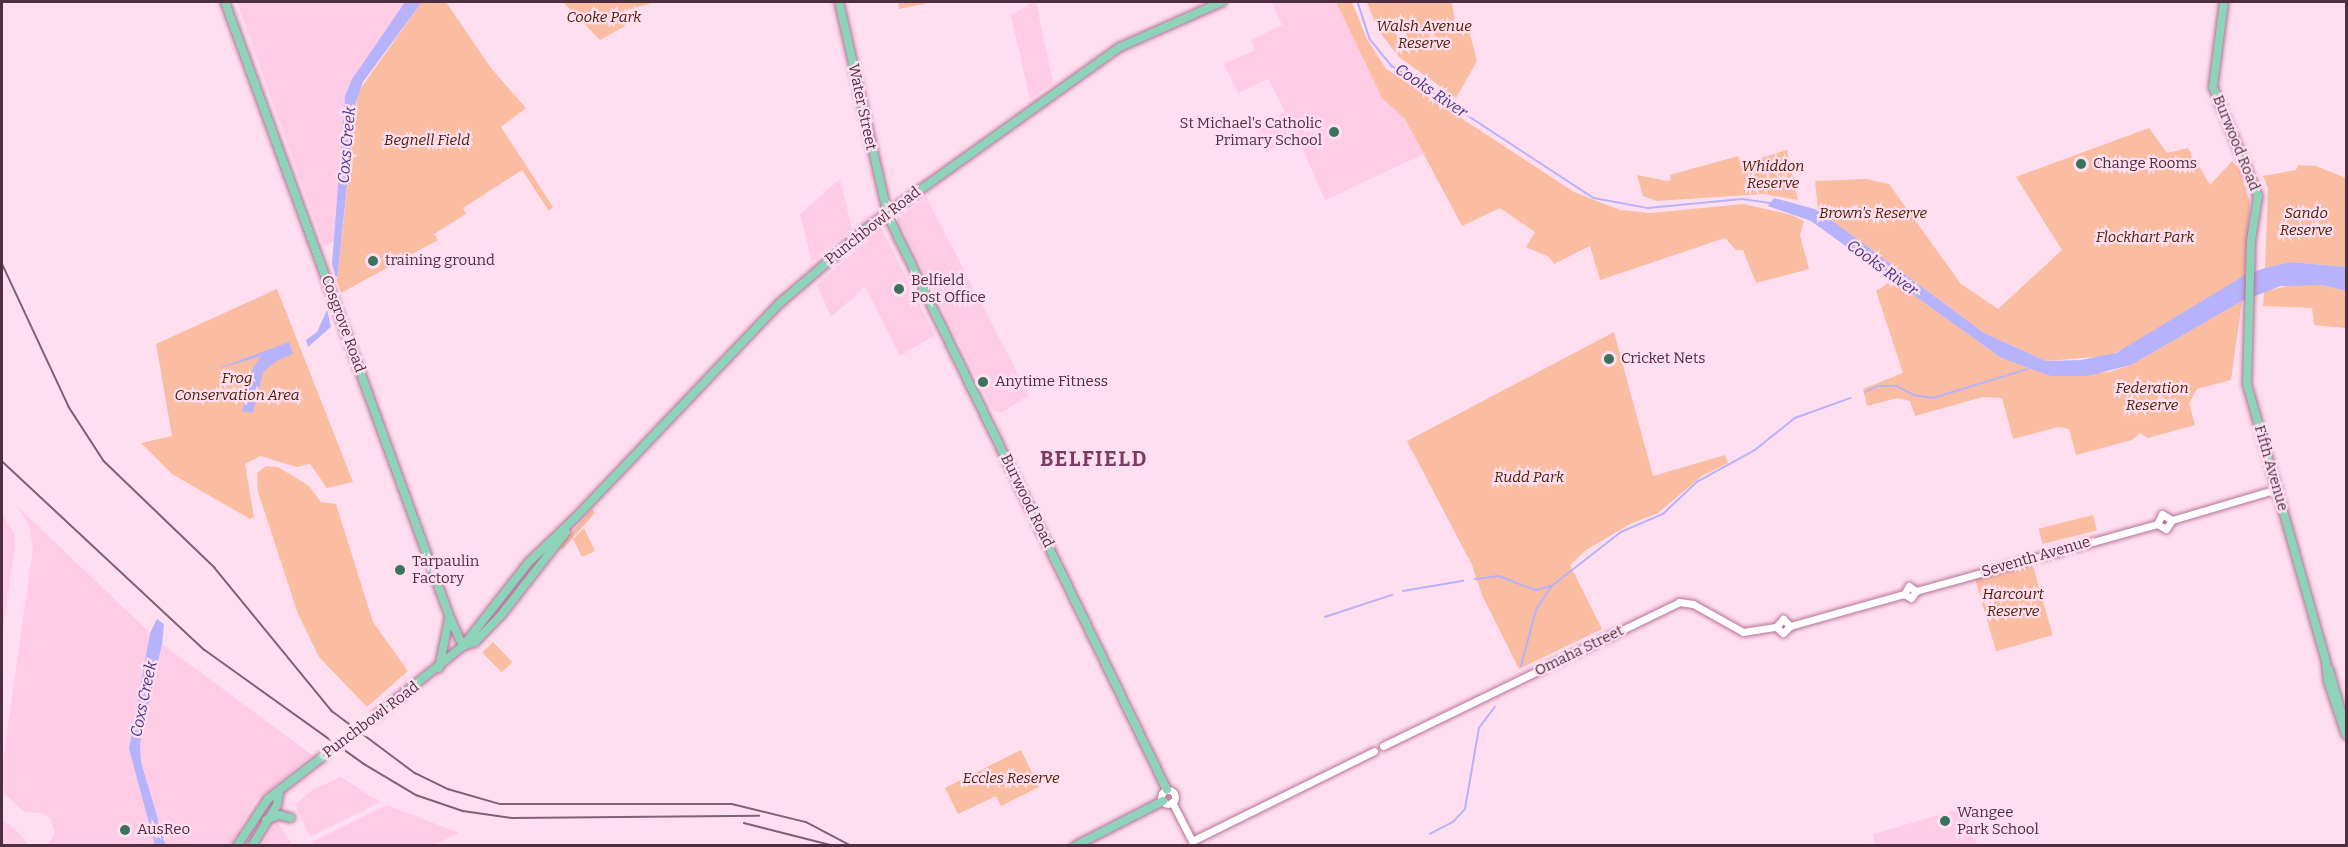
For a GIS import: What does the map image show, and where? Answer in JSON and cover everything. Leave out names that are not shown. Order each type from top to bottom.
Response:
[{"type":"main road","name":"Cosgrove Road","points":[[225,2],[450,618],[463,646]]},
{"type":"main road","name":"Water Street","points":[[839,2],[886,213]]},
{"type":"main road","name":"Punchbowl Road","points":[[237,846],[257,812],[326,754],[431,675],[463,646],[528,563],[576,517],[780,303],[886,213],[1118,48],[1222,2]]},
{"type":"main road","name":"Burwood Road","points":[[2224,2],[2213,87],[2255,183],[2259,226],[2253,250],[2252,270]]},
{"type":"main road","name":"Burwood Road","points":[[886,213],[1167,790]]},
{"type":"main road","name":"Fifth Avenue","points":[[2252,270],[2247,384],[2326,662],[2328,681],[2346,733]]},
{"type":"main road","name":"Punchbowl Road","points":[[463,646],[476,642],[502,614],[576,517]]},
{"type":"main road","points":[[439,668],[450,618]]},
{"type":"main road","name":"Punchbowl Road","points":[[252,846],[265,821],[277,805],[279,793]]},
{"type":"main road","points":[[1074,846],[1163,801]]},
{"type":"main road","points":[[265,821],[279,815],[291,818]]},
{"type":"street","name":"Seventh Avenue","points":[[1776,627],[1783,619],[1790,626],[1904,594],[1909,586],[1916,591],[2157,524],[2162,514],[2172,520],[2277,489]]},
{"type":"street","name":"Omaha Street","points":[[1172,802],[1192,841],[1374,751],[1380,754],[1383,746],[1679,602],[1693,604],[1743,632],[1776,627]]},
{"type":"street","points":[[1167,790],[1174,794],[1172,802],[1163,801],[1162,795],[1167,790]]},
{"type":"shaded area","points":[[237,2],[405,2],[352,79],[345,96],[334,241],[324,246]]},
{"type":"shaded area","points":[[1032,2],[1036,2],[1053,83],[1030,99],[1011,16]]},
{"type":"shaded area","points":[[1271,2],[1336,2],[1382,98],[1405,119],[1424,154],[1325,200],[1298,138],[1265,152],[1254,127],[1285,112],[1268,79],[1238,93],[1224,64],[1255,50],[1251,40],[1282,25]]},
{"type":"shaded area","points":[[840,179],[852,229],[812,262],[800,214]]},
{"type":"shaded area","points":[[926,197],[1029,395],[1001,413],[993,410],[898,219]]},
{"type":"shaded area","points":[[881,228],[935,335],[900,356],[865,287],[831,317],[817,285]]},
{"type":"shaded area","points":[[17,506],[150,633],[129,749],[155,845],[47,845],[55,834],[51,819],[42,813],[24,812],[4,793],[2,767],[33,549],[29,525]]},
{"type":"shaded area","points":[[2,514],[14,533],[15,546],[2,636]]},
{"type":"shaded area","points":[[162,644],[312,755],[254,802],[230,845],[166,845],[141,762],[140,743]]},
{"type":"shaded area","points":[[341,777],[380,802],[310,837],[295,805],[312,790]]},
{"type":"shaded area","points":[[387,805],[459,833],[434,845],[314,845],[312,842]]},
{"type":"shaded area","name":"Wangee Park School","points":[[1966,807],[1977,845],[1876,845],[1873,834]]},
{"type":"shaded area","points":[[2,820],[17,831],[28,845],[2,845]]},
{"type":"shaded area","points":[[278,823],[293,845],[262,845],[270,831]]},
{"type":"green space","name":"Begnell Field","points":[[422,2],[446,2],[491,68],[526,108],[501,127],[553,207],[549,211],[522,170],[463,208],[466,214],[434,234],[438,240],[341,293],[337,281],[358,92]]},
{"type":"green space","name":"Cooke Park","points":[[563,2],[655,2],[621,12],[625,26],[600,40]]},
{"type":"green space","points":[[898,2],[932,2],[899,9]]},
{"type":"green space","points":[[1336,2],[1352,2],[1367,39],[1386,69],[1574,192],[1620,210],[1651,213],[1743,204],[1792,215],[1804,221],[1800,235],[1809,269],[1756,283],[1743,250],[1736,250],[1725,238],[1600,280],[1590,246],[1554,264],[1549,257],[1526,247],[1535,232],[1500,208],[1462,226],[1405,119],[1382,98]]},
{"type":"green space","name":"Walsh Avenue Reserve","points":[[1367,2],[1452,2],[1456,30],[1468,27],[1477,61],[1456,98],[1399,57],[1378,30]]},
{"type":"green space","name":"Flockhart Park","points":[[2149,128],[2167,153],[2188,148],[2210,185],[2232,161],[2240,170],[2250,203],[2245,275],[2156,332],[2109,356],[2046,361],[1984,333],[1818,210],[1815,181],[1866,179],[1889,184],[1961,284],[1998,309],[2062,250],[2016,177]]},
{"type":"green space","name":"Whiddon Reserve","points":[[1787,150],[1798,200],[1763,194],[1657,201],[1643,196],[1637,175],[1667,181],[1671,180],[1670,175],[1738,156],[1741,164]]},
{"type":"green space","name":"Sando Reserve","points":[[2298,165],[2316,166],[2346,178],[2346,267],[2290,262],[2265,268],[2268,188],[2263,176],[2296,170]]},
{"type":"green space","name":"Federation Reserve","points":[[1893,280],[2001,358],[2050,376],[2109,372],[2131,365],[2242,301],[2231,380],[2197,389],[2189,403],[2195,425],[2148,438],[2140,433],[2132,440],[2076,455],[2069,429],[2058,427],[2013,439],[2002,398],[1983,397],[1915,416],[1910,401],[1898,398],[1867,406],[1863,389],[1903,373],[1876,291]]},
{"type":"green space","points":[[2295,284],[2322,285],[2346,291],[2346,328],[2314,325],[2312,308],[2263,306],[2264,292]]},
{"type":"green space","name":"Frog Conservation Area","points":[[277,289],[353,482],[327,488],[310,464],[297,467],[260,456],[245,464],[254,517],[250,519],[172,474],[141,443],[172,436],[156,344]]},
{"type":"green space","name":"Rudd Park","points":[[1614,332],[1653,476],[1725,455],[1728,463],[1702,476],[1658,513],[1630,524],[1586,550],[1570,565],[1602,629],[1519,669],[1482,595],[1472,565],[1407,441]]},
{"type":"green space","points":[[266,466],[278,467],[309,486],[321,502],[336,504],[373,622],[408,671],[367,707],[319,657],[298,614],[258,492],[257,473]]},
{"type":"green space","points":[[592,509],[595,513],[562,550],[560,546]]},
{"type":"green space","points":[[2093,515],[2097,531],[2043,544],[2039,529]]},
{"type":"green space","points":[[584,528],[595,551],[582,557],[573,539]]},
{"type":"green space","name":"Harcourt Reserve","points":[[2032,563],[2053,635],[1996,651],[1975,579]]},
{"type":"green space","points":[[493,642],[512,662],[502,673],[482,652]]},
{"type":"green space","name":"Eccles Reserve","points":[[1021,750],[1039,787],[1001,806],[996,796],[958,814],[945,788]]},
{"type":"water","name":"Coxs Creek","points":[[405,2],[422,2],[363,82],[356,102],[337,281],[332,264],[345,96],[352,79]]},
{"type":"water","name":"Cooks River","points":[[1774,198],[1818,210],[1984,333],[2046,361],[2081,360],[2116,353],[2245,275],[2290,262],[2346,267],[2346,291],[2322,285],[2281,286],[2242,301],[2131,365],[2087,376],[2050,376],[2001,358],[1811,221],[1768,206]]},
{"type":"water","points":[[327,310],[331,327],[308,347],[306,340],[317,332]]},
{"type":"water","points":[[289,342],[293,354],[278,360],[263,372],[253,413],[242,411],[250,373],[261,356],[214,370]]},
{"type":"water","name":"Coxs Creek","points":[[157,619],[164,624],[162,644],[140,743],[141,762],[166,846],[155,845],[129,749],[150,633]]},
{"type":"waterway","name":"Cooks River","points":[[1358,2],[1370,39],[1392,66],[1594,198],[1648,208],[1742,199],[1770,203]]},
{"type":"waterway","points":[[1865,392],[1879,386],[1897,386],[1914,395],[1933,398],[2028,369]]},
{"type":"waterway","points":[[1475,579],[1499,576],[1536,590],[1553,585],[1621,532],[1663,514],[1697,482],[1755,450],[1795,418],[1851,398]]},
{"type":"waterway","points":[[1403,591],[1463,581]]},
{"type":"waterway","points":[[1521,666],[1536,610],[1551,587]]},
{"type":"waterway","points":[[1325,617],[1392,595]]},
{"type":"waterway","points":[[1430,834],[1454,821],[1465,809],[1479,728],[1495,707]]},
{"type":"railway","points":[[2,263],[69,407],[104,461],[215,568],[332,711],[415,773],[448,789],[500,804],[732,804],[806,822],[852,846]]},
{"type":"railway","points":[[2,461],[205,650],[364,764],[416,795],[463,811],[512,818],[759,816]]},
{"type":"railway","points":[[744,823],[834,846]]},
{"type":"place","name":"St Michael's Catholic Primary School","points":[[1334,132]]},
{"type":"place","name":"Change Rooms","points":[[2081,164]]},
{"type":"place","name":"training ground","points":[[373,261]]},
{"type":"place","name":"Belfield Post Office","points":[[899,289]]},
{"type":"place","name":"Cricket Nets","points":[[1609,359]]},
{"type":"place","name":"Anytime Fitness","points":[[983,382]]},
{"type":"place","name":"Tarpaulin Factory","points":[[400,570]]},
{"type":"place","name":"Wangee Park School","points":[[1945,821]]},
{"type":"place","name":"AusReo","points":[[125,830]]},
{"type":"district","name":"BELFIELD","points":[[1094,459]]},
{"type":"park label","name":"Brown's Reserve","points":[[1873,214]]}]
